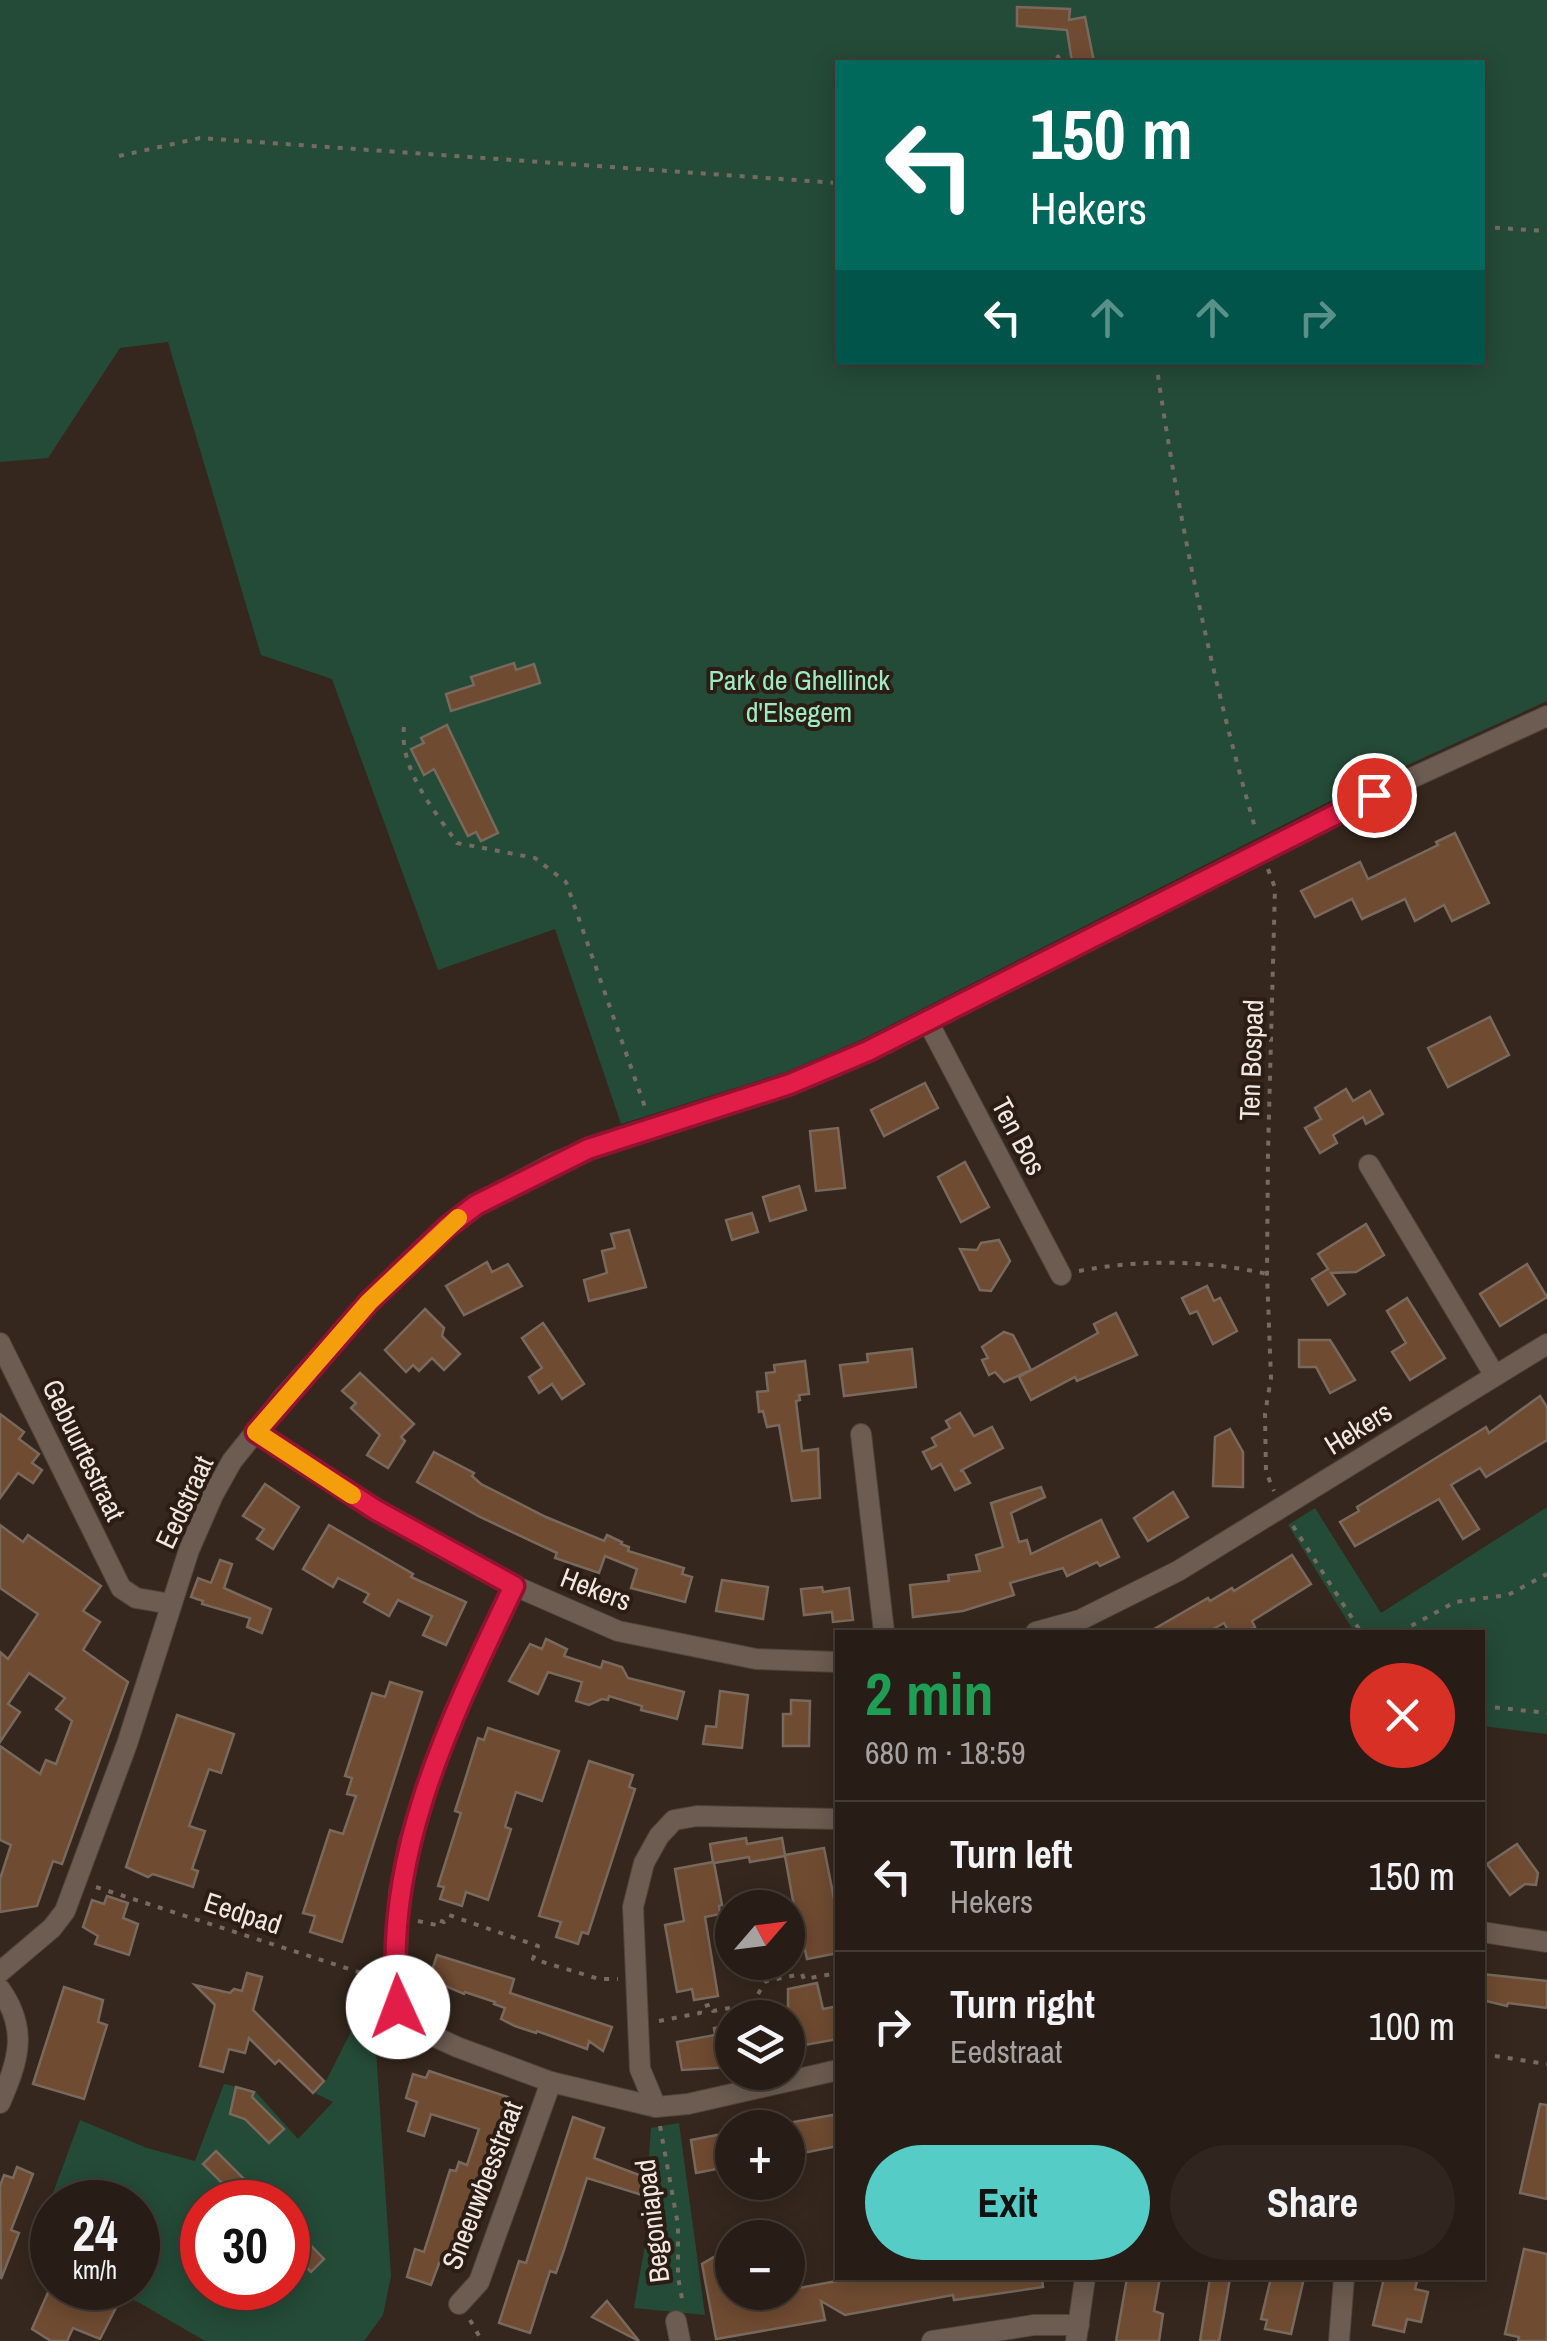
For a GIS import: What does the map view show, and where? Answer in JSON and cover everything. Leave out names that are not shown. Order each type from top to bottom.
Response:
[{"type":"street","name":"Eedstraat","points":[[0,1972],[52,1928],[64,1911],[127,1744],[189,1550],[232,1461],[369,1302],[446,1228],[476,1205],[552,1164],[790,1084],[928,1022],[1262,850],[1547,716]]},
{"type":"street","name":"Ten Bos","points":[[928,1022],[1061,1275]]},
{"type":"street","points":[[1369,1165],[1494,1376]]},
{"type":"street","name":"Gebuurtestraat","points":[[0,1342],[121,1588],[136,1598],[172,1604]]},
{"type":"street","name":"Hekers","points":[[1051,1630],[1082,1626],[1178,1572],[1547,1344]]},
{"type":"street","name":"Hekers","points":[[256,1432],[376,1510],[514,1586],[618,1630],[756,1659],[835,1662]]},
{"type":"street","points":[[861,1434],[884,1630]]},
{"type":"street","points":[[514,1586],[454,1712],[409,1842],[398,1892],[396,1984],[398,2007],[409,2025],[551,2082],[656,2106],[688,2104],[835,2071]]},
{"type":"street","points":[[656,2106],[640,2069],[633,1907],[644,1863],[659,1836],[674,1820],[697,1816],[835,1820]]},
{"type":"street","points":[[1485,1932],[1547,1942]]},
{"type":"street","points":[[0,1988],[18,2028],[18,2049],[16,2066],[0,2103]]},
{"type":"street","name":"Sneeuwbesstraat","points":[[459,2304],[479,2282],[551,2082]]},
{"type":"street","points":[[932,2341],[1034,2325],[1077,2333],[1086,2280]]},
{"type":"street","points":[[1339,2341],[1344,2280]]},
{"type":"path","points":[[1057,55],[1060,60]]},
{"type":"path","points":[[119,156],[200,138],[835,183]]},
{"type":"path","points":[[1485,227],[1547,232]]},
{"type":"path","name":"Ten Bospad","points":[[1156,365],[1180,520],[1225,728],[1276,888],[1268,1274],[1271,1378],[1265,1414],[1266,1472],[1282,1508],[1360,1630]]},
{"type":"path","points":[[404,727],[402,747],[424,794],[457,843],[535,858],[566,882],[653,1129]]},
{"type":"path","points":[[1061,1275],[1140,1262],[1230,1265],[1268,1274]]},
{"type":"path","points":[[1404,1630],[1455,1602],[1508,1595],[1547,1574]]},
{"type":"path","points":[[1485,1706],[1547,1713]]},
{"type":"path","name":"Eedpad","points":[[77,1881],[396,1984]]},
{"type":"path","points":[[398,1916],[436,1925],[448,1915],[538,1946],[533,1959],[599,1979],[638,1979]]},
{"type":"path","points":[[639,2025],[700,2013],[700,2008],[711,2004],[713,2011],[752,2004],[766,1981],[835,1973]]},
{"type":"path","points":[[1485,2054],[1547,2064]]},
{"type":"path","name":"Begoniapad","points":[[656,2106],[678,2225],[678,2277],[684,2306],[672,2308],[678,2331]]},
{"type":"green space","name":"Park de Ghellinck d'Elsegem","points":[[0,0],[1547,0],[1547,701],[1338,797],[863,1039],[786,1072],[621,1124],[555,929],[438,970],[332,679],[261,655],[168,342],[120,348],[48,458],[0,462]]},
{"type":"green space","points":[[1547,1507],[1547,1734],[1485,1726],[1485,1630],[1353,1630],[1288,1525],[1315,1508],[1381,1613]]},
{"type":"green space","points":[[372,1990],[391,2276],[383,2315],[364,2341],[205,2341],[152,2310],[160,2310],[160,2180],[58,2180],[80,2120],[147,2148],[195,2161],[224,2084],[255,2091],[298,2139],[333,2102],[315,2093],[326,2081]]},
{"type":"green space","points":[[679,2123],[705,2315],[634,2308],[646,2239],[641,2206],[651,2172],[651,2128]]},
{"type":"building","points":[[1017,7],[1070,9],[1069,20],[1085,17],[1094,60],[1072,60],[1067,30],[1017,26]]},
{"type":"building","points":[[514,663],[516,670],[534,664],[540,683],[451,711],[446,694],[474,685],[471,677]]},
{"type":"building","points":[[447,725],[498,833],[481,841],[476,832],[468,836],[434,769],[424,775],[411,749],[424,743],[421,738]]},
{"type":"building","points":[[1455,833],[1489,903],[1452,921],[1444,905],[1415,921],[1405,899],[1362,919],[1352,899],[1315,917],[1301,891],[1360,862],[1368,879]]},
{"type":"building","points":[[1490,1017],[1509,1055],[1448,1087],[1428,1048]]},
{"type":"building","points":[[925,1083],[938,1108],[884,1136],[871,1110]]},
{"type":"building","points":[[1346,1089],[1353,1101],[1370,1091],[1383,1114],[1366,1124],[1363,1117],[1333,1135],[1337,1143],[1320,1153],[1305,1128],[1321,1119],[1315,1108]]},
{"type":"building","points":[[838,1128],[845,1188],[816,1191],[810,1131]]},
{"type":"building","points":[[965,1162],[989,1207],[961,1222],[938,1177]]},
{"type":"building","points":[[799,1186],[806,1210],[770,1221],[763,1197]]},
{"type":"building","points":[[752,1213],[758,1232],[732,1240],[726,1220]]},
{"type":"building","points":[[1366,1224],[1384,1255],[1356,1272],[1331,1273],[1345,1294],[1328,1305],[1312,1279],[1328,1269],[1318,1254]]},
{"type":"building","points":[[629,1230],[646,1287],[589,1301],[584,1280],[607,1273],[602,1251],[615,1248],[611,1234]]},
{"type":"building","points":[[999,1240],[1010,1261],[991,1291],[980,1290],[960,1249],[977,1250],[981,1243]]},
{"type":"building","points":[[487,1262],[492,1272],[508,1264],[522,1286],[464,1315],[446,1286]]},
{"type":"building","points":[[1527,1264],[1547,1297],[1500,1326],[1480,1294]]},
{"type":"building","points":[[1207,1286],[1214,1301],[1220,1298],[1237,1331],[1213,1344],[1197,1311],[1190,1314],[1182,1298]]},
{"type":"building","points":[[1407,1298],[1445,1358],[1410,1380],[1392,1352],[1406,1343],[1387,1311]]},
{"type":"building","points":[[425,1309],[444,1328],[442,1336],[460,1354],[444,1370],[432,1358],[419,1371],[413,1365],[406,1372],[385,1350]]},
{"type":"building","points":[[1116,1313],[1137,1355],[1077,1381],[1075,1377],[1031,1400],[1019,1377],[1098,1333],[1094,1324]]},
{"type":"building","points":[[543,1323],[584,1384],[562,1399],[552,1384],[539,1393],[529,1377],[542,1368],[522,1338]]},
{"type":"building","points":[[1004,1332],[1013,1335],[1031,1370],[1004,1382],[995,1372],[989,1375],[982,1360],[988,1358],[982,1347]]},
{"type":"building","points":[[1299,1340],[1330,1340],[1355,1380],[1330,1393],[1316,1367],[1299,1367]]},
{"type":"building","points":[[912,1349],[916,1387],[844,1396],[840,1365],[868,1362],[867,1354]]},
{"type":"building","points":[[805,1361],[809,1394],[799,1395],[800,1400],[796,1401],[802,1451],[818,1449],[820,1498],[792,1501],[779,1425],[767,1427],[763,1411],[759,1412],[757,1392],[768,1391],[766,1373],[775,1372],[774,1365]]},
{"type":"building","points":[[360,1373],[414,1424],[401,1437],[405,1441],[388,1468],[367,1455],[380,1435],[351,1408],[356,1403],[342,1391]]},
{"type":"building","points":[[1540,1396],[1547,1407],[1547,1440],[1486,1477],[1480,1468],[1451,1485],[1479,1529],[1463,1539],[1439,1499],[1355,1546],[1340,1522],[1359,1511],[1357,1507],[1486,1427],[1489,1433]]},
{"type":"building","points":[[960,1413],[974,1436],[992,1427],[1003,1448],[960,1471],[970,1483],[955,1490],[941,1464],[932,1469],[923,1452],[936,1446],[932,1438],[950,1428],[946,1421]]},
{"type":"building","points":[[0,1414],[24,1432],[19,1439],[39,1454],[32,1463],[42,1470],[33,1483],[18,1473],[0,1498]]},
{"type":"building","points":[[1230,1429],[1243,1452],[1243,1487],[1213,1486],[1215,1437]]},
{"type":"building","points":[[434,1452],[474,1473],[472,1476],[481,1484],[546,1517],[604,1541],[607,1535],[629,1547],[628,1551],[684,1568],[682,1574],[692,1577],[685,1602],[631,1588],[637,1569],[605,1556],[599,1573],[555,1558],[557,1553],[417,1482]]},
{"type":"building","points":[[265,1484],[299,1507],[273,1549],[257,1539],[264,1529],[243,1516]]},
{"type":"building","points":[[1041,1487],[1045,1497],[1011,1513],[1019,1542],[1027,1540],[1031,1554],[1101,1520],[1119,1557],[1067,1576],[1063,1568],[1010,1583],[1014,1595],[963,1611],[913,1617],[910,1585],[949,1581],[948,1575],[980,1571],[976,1555],[1003,1547],[991,1503]]},
{"type":"building","points":[[1173,1492],[1188,1517],[1148,1541],[1134,1518]]},
{"type":"building","points":[[0,1525],[23,1542],[28,1535],[101,1586],[83,1611],[100,1622],[83,1650],[128,1682],[62,1864],[53,1861],[37,1906],[0,1912],[0,1879],[11,1845],[0,1840],[0,1746],[40,1774],[46,1760],[56,1764],[72,1721],[56,1709],[65,1698],[29,1673],[8,1704],[20,1712],[0,1742],[0,1652],[8,1659],[38,1614],[0,1588]]},
{"type":"building","points":[[329,1525],[413,1574],[411,1577],[466,1602],[446,1645],[423,1635],[432,1616],[398,1600],[389,1616],[364,1602],[369,1594],[338,1578],[333,1587],[303,1569]]},
{"type":"building","points":[[1292,1555],[1311,1584],[1252,1621],[1255,1627],[1250,1630],[1228,1630],[1224,1623],[1212,1630],[1152,1630],[1208,1598],[1210,1601],[1232,1588],[1234,1591]]},
{"type":"building","points":[[220,1560],[232,1564],[224,1588],[271,1609],[262,1633],[247,1627],[250,1618],[191,1597],[198,1578],[211,1583]]},
{"type":"building","points":[[722,1580],[768,1587],[763,1619],[716,1611]]},
{"type":"building","points":[[822,1587],[823,1592],[849,1588],[853,1620],[833,1622],[832,1612],[804,1615],[801,1589]]},
{"type":"building","points":[[546,1639],[567,1649],[564,1656],[601,1668],[603,1661],[622,1667],[628,1678],[684,1692],[677,1719],[641,1710],[642,1706],[609,1696],[608,1700],[589,1705],[576,1701],[582,1682],[548,1672],[538,1694],[509,1681],[530,1644],[542,1649]]},
{"type":"building","points":[[390,1682],[422,1692],[342,1942],[310,1932],[315,1916],[303,1913],[330,1830],[343,1834],[356,1796],[347,1794],[352,1778],[345,1776],[372,1693],[385,1697]]},
{"type":"building","points":[[720,1691],[748,1695],[742,1748],[703,1744],[706,1726],[716,1727]]},
{"type":"building","points":[[791,1700],[810,1701],[809,1746],[783,1746],[783,1714],[791,1714]]},
{"type":"building","points":[[177,1715],[234,1734],[221,1773],[209,1769],[189,1826],[205,1831],[192,1869],[198,1871],[193,1887],[153,1874],[148,1877],[126,1867]]},
{"type":"building","points":[[488,1728],[559,1751],[542,1801],[516,1792],[505,1827],[511,1829],[488,1900],[466,1892],[462,1906],[440,1899],[444,1887],[438,1886],[461,1813],[455,1811],[478,1738],[484,1740]]},
{"type":"building","points":[[589,1761],[633,1775],[629,1787],[635,1789],[588,1934],[582,1932],[578,1944],[556,1937],[561,1922],[539,1916]]},
{"type":"building","points":[[746,1838],[747,1844],[782,1838],[785,1855],[824,1848],[835,1904],[835,1954],[807,1959],[805,1890],[791,1890],[785,1856],[714,1863],[719,1890],[715,1890],[715,1915],[705,1917],[718,1996],[694,2000],[692,1989],[677,1992],[665,1925],[684,1921],[675,1869],[713,1862],[710,1844]]},
{"type":"building","points":[[1517,1844],[1538,1873],[1536,1885],[1525,1884],[1510,1895],[1487,1864]]},
{"type":"building","points":[[107,1896],[128,1903],[123,1918],[138,1924],[129,1955],[95,1944],[98,1936],[83,1927],[92,1900],[104,1904]]},
{"type":"building","points":[[437,1955],[514,1979],[510,1993],[612,2027],[603,2051],[589,2041],[587,2049],[515,2026],[501,2019],[505,2008],[495,2002],[429,1979]]},
{"type":"building","points":[[247,1973],[262,1977],[253,2010],[324,2081],[313,2093],[249,2038],[245,2053],[229,2049],[223,2072],[200,2066],[215,2005],[195,1985],[230,1993],[234,1989],[242,1991]]},
{"type":"building","points":[[1485,1974],[1547,1981],[1547,2008],[1508,2003],[1507,2006],[1485,2001]]},
{"type":"building","points":[[817,1983],[823,2009],[835,2007],[835,2040],[805,2045],[805,2000],[788,2000],[788,1989]]},
{"type":"building","points":[[64,1987],[103,2000],[98,2022],[107,2025],[84,2099],[33,2084]]},
{"type":"building","points":[[715,2035],[715,2068],[682,2070],[677,2042]]},
{"type":"building","points":[[429,2071],[508,2097],[459,2250],[452,2248],[448,2261],[441,2258],[431,2285],[407,2277],[415,2249],[424,2252],[450,2170],[456,2171],[459,2162],[467,2165],[479,2129],[431,2114],[424,2136],[408,2131],[417,2102],[406,2098],[413,2074],[426,2078]]},
{"type":"building","points":[[236,2087],[254,2092],[252,2097],[284,2129],[269,2143],[245,2119],[230,2114]]},
{"type":"building","points":[[1540,2104],[1547,2105],[1547,2199],[1520,2193]]},
{"type":"building","points":[[835,2115],[835,2147],[805,2153],[805,2120]]},
{"type":"building","points":[[573,2117],[604,2128],[594,2158],[647,2178],[642,2195],[587,2178],[556,2273],[550,2271],[530,2333],[499,2323],[519,2261],[526,2263]]},
{"type":"building","points":[[715,2135],[715,2169],[696,2173],[691,2140]]},
{"type":"building","points":[[216,2151],[245,2180],[219,2180],[203,2164]]},
{"type":"building","points":[[17,2167],[33,2174],[11,2230],[19,2233],[1,2279],[0,2186],[4,2175],[13,2178]]},
{"type":"building","points":[[310,2245],[324,2259],[310,2271]]},
{"type":"building","points":[[1524,2249],[1547,2254],[1547,2341],[1518,2341],[1519,2337],[1505,2334]]},
{"type":"building","points":[[715,2256],[715,2310],[805,2310],[805,2287],[837,2280],[1042,2280],[1043,2287],[954,2300],[953,2295],[845,2315],[821,2301],[825,2320],[716,2339],[702,2264]]},
{"type":"building","points":[[1127,2280],[1160,2280],[1154,2311],[1163,2314],[1159,2341],[1116,2341]]},
{"type":"building","points":[[1210,2280],[1230,2280],[1219,2341],[1200,2341]]},
{"type":"building","points":[[1271,2280],[1304,2280],[1291,2334],[1265,2329],[1267,2320],[1261,2319]]},
{"type":"building","points":[[1384,2280],[1417,2280],[1415,2289],[1428,2292],[1421,2322],[1407,2319],[1404,2332],[1373,2325]]},
{"type":"building","points":[[607,2301],[639,2341],[592,2317]]},
{"type":"building","points":[[40,2310],[115,2310],[100,2339],[73,2328],[67,2341],[51,2341],[32,2329]]},
{"type":"slow traffic","points":[[352,1495],[256,1432],[285,1394],[369,1302],[458,1218]]},
{"type":"route","points":[[398,2007],[398,1892],[409,1842],[454,1712],[514,1586],[376,1510],[256,1432],[285,1394],[404,1266],[476,1205],[588,1149],[790,1084],[868,1051],[1374,795]]}]
